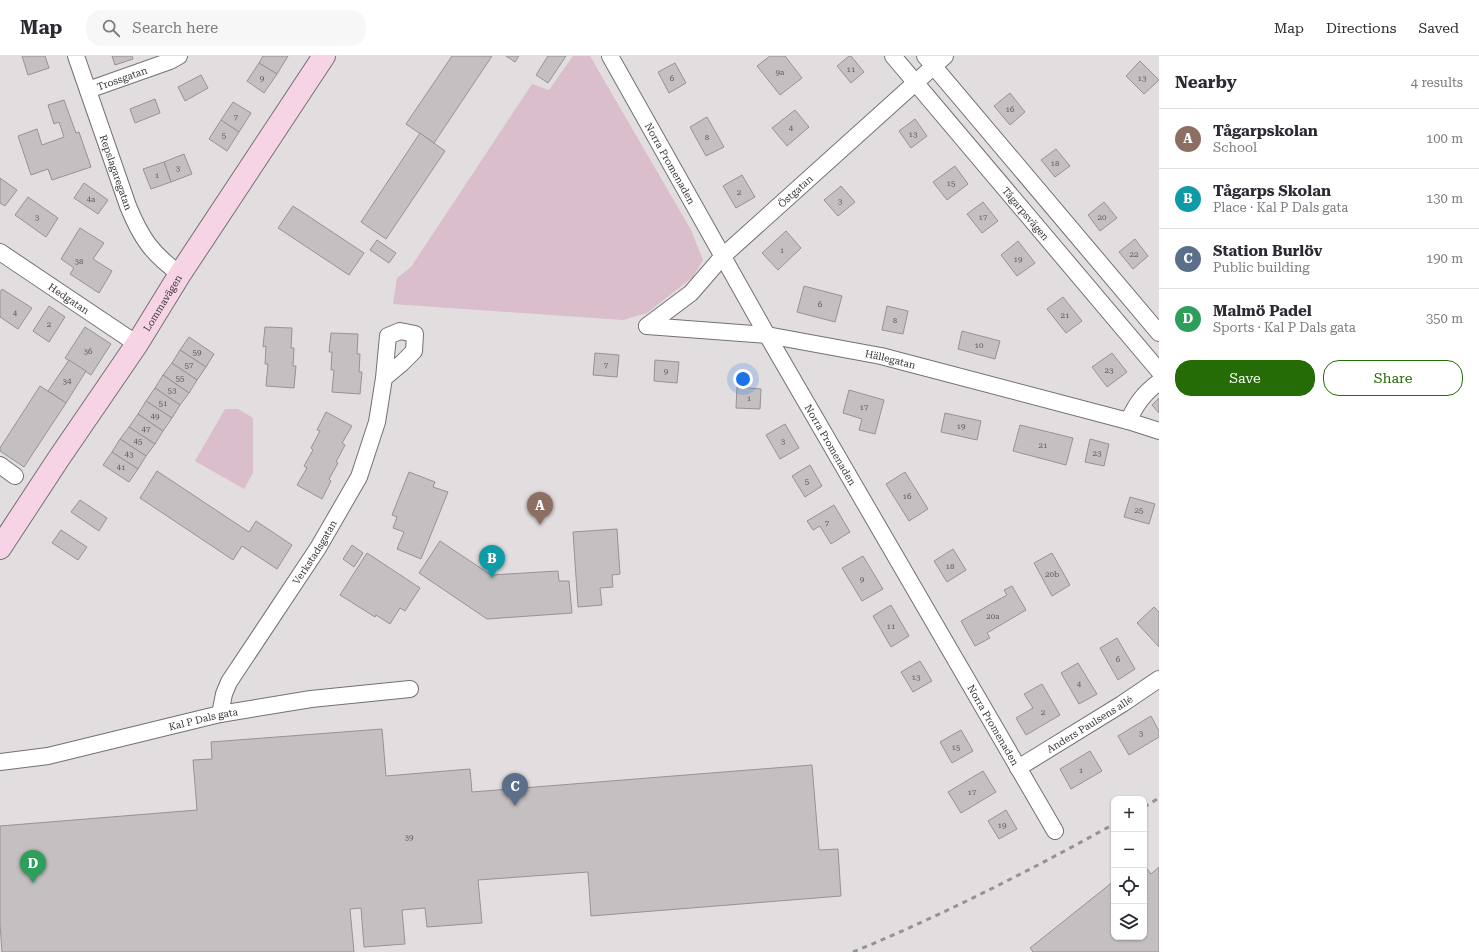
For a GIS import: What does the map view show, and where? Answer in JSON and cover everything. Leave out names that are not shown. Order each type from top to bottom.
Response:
[{"type":"street","name":"Repslagaregatan","points":[[76,56],[136,227],[150,248],[166,264],[180,274]]},
{"type":"street","name":"Trossgatan","points":[[88,90],[170,61],[179,56]]},
{"type":"street","name":"Lommavägen","points":[[0,548],[137,344],[180,274],[324,56]]},
{"type":"street","name":"Norra Promenaden","points":[[610,56],[768,335],[1055,832]]},
{"type":"street","name":"Tågarpsvägen","points":[[893,56],[1159,371]]},
{"type":"street","name":"Östgatan","points":[[647,326],[691,293],[723,256],[916,83],[935,59]]},
{"type":"street","points":[[935,59],[1159,333]]},
{"type":"street","name":"Hedgatan","points":[[0,252],[137,344]]},
{"type":"street","name":"Hällegatan","points":[[647,326],[768,335],[881,356],[1159,430]]},
{"type":"street","name":"Verkstadsgatan","points":[[220,714],[224,694],[229,682],[318,548],[346,501],[358,477],[377,422],[384,378]]},
{"type":"street","points":[[1128,421],[1135,406],[1146,392],[1159,382]]},
{"type":"street","points":[[0,465],[15,476]]},
{"type":"street","name":"Anders Paulsens allé","points":[[1018,768],[1122,704],[1159,679]]},
{"type":"street","name":"Kal P Dals gata","points":[[0,762],[48,756],[220,714],[311,699],[410,689]]},
{"type":"shaded area","points":[[573,56],[590,56],[691,230],[703,260],[693,277],[647,313],[623,320],[393,304],[397,278],[411,267],[532,84],[549,90]]},
{"type":"shaded area","points":[[225,409],[238,409],[253,418],[253,473],[244,489],[195,461]]},
{"type":"building","points":[[22,56],[45,56],[49,68],[28,75]]},
{"type":"building","points":[[112,56],[132,56],[133,59],[115,65]]},
{"type":"building","points":[[263,56],[288,56],[277,74],[259,63]]},
{"type":"building","points":[[452,56],[492,56],[434,143],[406,124]]},
{"type":"building","points":[[506,56],[519,56],[515,62]]},
{"type":"building","points":[[548,56],[566,56],[548,83],[536,75]]},
{"type":"building","points":[[770,56],[785,56],[802,78],[780,95],[757,66]]},
{"type":"building","points":[[851,56],[864,72],[851,83],[837,66]]},
{"type":"building","points":[[1140,61],[1159,80],[1144,94],[1126,76]]},
{"type":"building","points":[[259,63],[277,74],[264,93],[247,81]]},
{"type":"building","points":[[675,63],[686,83],[669,93],[658,72]]},
{"type":"building","points":[[201,75],[208,88],[185,101],[178,87]]},
{"type":"building","points":[[1010,93],[1025,112],[1010,125],[994,106]]},
{"type":"building","points":[[155,99],[160,113],[135,123],[130,109]]},
{"type":"building","points":[[64,100],[76,133],[79,132],[91,167],[52,180],[48,169],[31,175],[18,136],[37,129],[42,145],[64,137],[59,122],[54,124],[48,105]]},
{"type":"building","points":[[233,102],[251,113],[239,132],[221,120]]},
{"type":"building","points":[[795,110],[809,127],[787,146],[772,128]]},
{"type":"building","points":[[707,117],[724,147],[706,156],[690,127]]},
{"type":"building","points":[[915,119],[927,136],[911,148],[899,131]]},
{"type":"building","points":[[221,120],[239,132],[227,151],[209,139]]},
{"type":"building","points":[[420,133],[445,151],[386,239],[361,222]]},
{"type":"building","points":[[1056,149],[1070,166],[1055,177],[1041,160]]},
{"type":"building","points":[[184,154],[192,174],[171,182],[164,162]]},
{"type":"building","points":[[164,162],[171,182],[151,189],[143,169]]},
{"type":"building","points":[[955,166],[968,184],[947,200],[933,182]]},
{"type":"building","points":[[742,175],[755,197],[736,208],[723,186]]},
{"type":"building","points":[[0,178],[17,190],[5,206],[0,203]]},
{"type":"building","points":[[84,183],[108,200],[98,214],[74,198]]},
{"type":"building","points":[[841,186],[855,202],[838,216],[824,200]]},
{"type":"building","points":[[28,197],[58,218],[46,237],[15,215]]},
{"type":"building","points":[[983,202],[998,221],[982,233],[967,214]]},
{"type":"building","points":[[1104,202],[1117,218],[1100,231],[1088,215]]},
{"type":"building","points":[[293,206],[364,253],[349,275],[278,228]]},
{"type":"building","points":[[80,228],[104,243],[93,259],[112,271],[99,293],[70,274],[74,268],[61,259]]},
{"type":"building","points":[[786,231],[801,248],[778,270],[762,253]]},
{"type":"building","points":[[1135,239],[1148,256],[1133,269],[1119,252]]},
{"type":"building","points":[[377,240],[396,253],[389,263],[370,250]]},
{"type":"building","points":[[1018,241],[1035,263],[1017,276],[1001,255]]},
{"type":"building","points":[[804,286],[842,296],[835,322],[797,312]]},
{"type":"building","points":[[2,289],[32,308],[18,329],[0,317],[0,292]]},
{"type":"building","points":[[1063,297],[1082,321],[1066,333],[1047,309]]},
{"type":"building","points":[[49,306],[65,317],[49,342],[33,331]]},
{"type":"building","points":[[887,306],[908,311],[903,334],[882,330]]},
{"type":"building","points":[[85,327],[111,344],[91,375],[65,358]]},
{"type":"building","points":[[265,327],[292,328],[291,348],[294,348],[293,366],[296,366],[294,388],[266,386],[268,364],[265,364],[266,346],[263,347]]},
{"type":"building","points":[[962,331],[1000,341],[995,359],[958,349]]},
{"type":"building","points":[[331,333],[358,334],[357,354],[360,354],[359,372],[362,372],[360,394],[332,392],[334,370],[331,370],[332,352],[329,352]]},
{"type":"building","points":[[189,337],[214,354],[206,367],[180,350]]},
{"type":"building","points":[[180,350],[206,367],[197,380],[172,363]]},
{"type":"building","points":[[595,353],[619,355],[617,377],[593,375]]},
{"type":"building","points":[[1112,353],[1127,372],[1107,387],[1092,367]]},
{"type":"building","points":[[69,360],[86,371],[66,403],[48,391]]},
{"type":"building","points":[[655,360],[679,362],[677,383],[654,381]]},
{"type":"building","points":[[172,363],[197,380],[189,393],[163,375]]},
{"type":"building","points":[[163,375],[189,393],[180,405],[155,388]]},
{"type":"building","points":[[40,386],[66,403],[24,467],[0,451],[0,448]]},
{"type":"building","points":[[737,387],[761,389],[760,409],[736,408]]},
{"type":"building","points":[[155,388],[180,405],[172,418],[146,401]]},
{"type":"building","points":[[849,390],[884,400],[875,434],[859,430],[862,419],[843,413]]},
{"type":"building","points":[[1159,398],[1159,413],[1152,405]]},
{"type":"building","points":[[146,401],[172,418],[163,431],[138,414]]},
{"type":"building","points":[[326,412],[352,426],[342,443],[345,445],[336,462],[338,463],[329,479],[331,481],[322,499],[297,485],[307,468],[304,466],[313,450],[311,448],[320,431],[317,430]]},
{"type":"building","points":[[945,413],[981,421],[977,440],[941,432]]},
{"type":"building","points":[[138,414],[163,431],[155,444],[129,427]]},
{"type":"building","points":[[785,424],[799,448],[780,459],[766,435]]},
{"type":"building","points":[[1020,425],[1073,438],[1066,465],[1013,451]]},
{"type":"building","points":[[129,427],[155,444],[146,456],[120,439]]},
{"type":"building","points":[[120,439],[146,456],[138,469],[112,452]]},
{"type":"building","points":[[1090,439],[1109,444],[1104,466],[1085,462]]},
{"type":"building","points":[[112,452],[138,469],[129,482],[103,465]]},
{"type":"building","points":[[810,465],[822,486],[805,497],[792,476]]},
{"type":"building","points":[[157,471],[249,532],[256,521],[292,545],[277,569],[242,546],[233,560],[140,498]]},
{"type":"building","points":[[409,472],[435,482],[433,487],[448,492],[421,559],[397,549],[404,532],[393,528],[397,517],[392,515]]},
{"type":"building","points":[[905,472],[928,509],[909,521],[886,484]]},
{"type":"building","points":[[1130,497],[1155,504],[1149,524],[1124,517]]},
{"type":"building","points":[[80,500],[107,518],[99,531],[71,512]]},
{"type":"building","points":[[834,505],[850,532],[831,544],[820,526],[813,530],[807,521]]},
{"type":"building","points":[[617,529],[620,574],[612,575],[613,587],[600,588],[602,605],[578,607],[573,532]]},
{"type":"building","points":[[61,530],[87,547],[78,560],[52,543]]},
{"type":"building","points":[[440,541],[491,575],[558,571],[559,581],[569,581],[572,613],[487,619],[419,573]]},
{"type":"building","points":[[352,545],[363,553],[354,567],[343,559]]},
{"type":"building","points":[[953,549],[966,570],[947,582],[934,561]]},
{"type":"building","points":[[367,553],[420,588],[405,611],[400,608],[390,624],[376,615],[375,617],[340,595]]},
{"type":"building","points":[[1052,553],[1070,585],[1052,596],[1034,563]]},
{"type":"building","points":[[863,556],[883,589],[862,601],[842,568]]},
{"type":"building","points":[[1012,586],[1026,610],[987,633],[990,638],[975,646],[961,621],[1007,595],[1004,590]]},
{"type":"building","points":[[891,605],[909,636],[891,647],[873,616]]},
{"type":"building","points":[[1154,607],[1159,612],[1159,647],[1137,623]]},
{"type":"building","points":[[1117,638],[1135,669],[1118,680],[1100,648]]},
{"type":"building","points":[[920,661],[932,681],[913,692],[901,672]]},
{"type":"building","points":[[1078,663],[1097,694],[1079,704],[1061,673]]},
{"type":"building","points":[[1042,684],[1060,715],[1026,735],[1016,718],[1033,708],[1024,694]]},
{"type":"building","points":[[1151,716],[1159,731],[1159,737],[1129,755],[1118,736]]},
{"type":"building","points":[[382,729],[386,776],[470,769],[472,792],[812,765],[819,850],[838,849],[841,896],[591,916],[588,872],[478,880],[482,923],[427,927],[425,908],[402,910],[405,944],[364,947],[361,908],[350,909],[354,952],[2,952],[0,924],[0,826],[197,810],[193,760],[212,759],[211,742]]},
{"type":"building","points":[[961,730],[973,751],[952,763],[940,742]]},
{"type":"building","points":[[1090,751],[1102,771],[1071,789],[1060,769]]},
{"type":"building","points":[[983,771],[996,792],[961,813],[948,792]]},
{"type":"building","points":[[1006,810],[1017,829],[999,839],[988,821]]},
{"type":"building","points":[[1159,867],[1159,952],[1033,952],[1030,948],[1111,883],[1111,940],[1147,940],[1147,869],[1151,874]]},
{"type":"railway","points":[[1147,805],[1159,798]]},
{"type":"railway","points":[[853,952],[887,938],[985,892],[1111,826]]},
{"type":"place","name":"Tågarpskolan","points":[[540,525]]},
{"type":"place","name":"Tågarps Skolan","points":[[492,578]]},
{"type":"place","name":"Station Burlöv","points":[[515,806]]},
{"type":"place","name":"Malmö Padel","points":[[33,883]]}]
